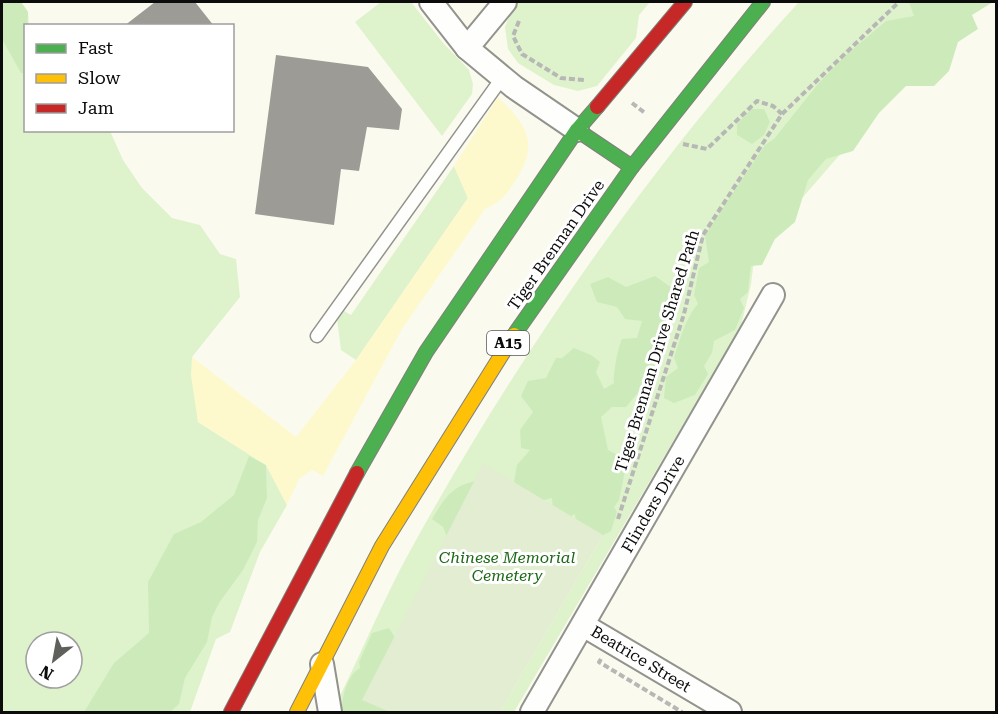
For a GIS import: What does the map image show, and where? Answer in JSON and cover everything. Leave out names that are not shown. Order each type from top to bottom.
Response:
[{"type":"main road","points":[[231,712],[378,434],[426,352],[577,130],[685,2]]},
{"type":"main road","name":"Tiger Brennan Drive","points":[[297,712],[382,546],[527,314],[632,167],[763,2]]},
{"type":"main road","points":[[577,130],[632,167]]},
{"type":"street","points":[[431,2],[467,48],[502,78],[577,130]]},
{"type":"street","points":[[467,48],[505,2]]},
{"type":"street","name":"Flinders Drive","points":[[532,712],[773,295]]},
{"type":"street","name":"Beatrice Street","points":[[583,625],[730,712]]},
{"type":"street","points":[[322,664],[330,712]]},
{"type":"lane","points":[[317,336],[502,78]]},
{"type":"path","name":"Tiger Brennan Drive Shared Path","points":[[615,526],[684,314],[703,235],[782,114],[899,2]]},
{"type":"path","points":[[599,662],[682,712]]},
{"type":"green space","points":[[2,2],[21,2],[28,12],[29,24],[24,24],[24,132],[110,132],[123,160],[142,188],[172,218],[200,225],[220,254],[236,259],[240,297],[192,357],[198,422],[266,465],[287,505],[260,552],[230,632],[216,639],[190,712],[2,712]]},
{"type":"green space","points":[[2,2],[21,2],[28,12],[27,24],[24,24],[24,73],[21,73],[2,39]]},
{"type":"green space","points":[[381,2],[411,2],[444,44],[469,70],[473,84],[472,94],[442,136],[355,22]]},
{"type":"green space","points":[[515,2],[650,2],[639,15],[636,38],[597,86],[578,91],[554,85],[518,63],[508,49],[505,27]]},
{"type":"green space","points":[[799,2],[973,2],[755,252],[751,284],[741,326],[514,712],[500,712],[603,535],[390,712],[338,712],[339,698],[410,551],[451,478],[541,335],[589,264],[690,129]]},
{"type":"green space","points":[[909,2],[993,2],[972,15],[978,29],[958,42],[949,71],[934,86],[906,86],[879,113],[853,151],[826,159],[808,180],[795,222],[775,239],[762,265],[751,266],[748,292],[740,299],[744,308],[735,330],[714,341],[712,353],[704,366],[708,374],[695,395],[674,403],[664,398],[666,377],[678,368],[674,358],[676,351],[687,321],[698,304],[694,295],[699,268],[709,262],[705,235],[765,145],[774,139],[817,85],[846,55],[886,21],[914,16]]},
{"type":"green space","points":[[751,109],[764,109],[770,122],[764,135],[752,144],[737,135],[737,124]]},
{"type":"green space","points":[[454,166],[468,198],[356,360],[341,350],[337,319],[344,311],[351,315]]},
{"type":"green space","points":[[655,276],[672,288],[673,303],[664,313],[668,333],[667,343],[649,389],[637,394],[626,407],[612,407],[601,417],[608,450],[616,454],[625,471],[619,500],[614,507],[617,512],[611,531],[596,539],[576,524],[575,514],[566,519],[553,512],[552,498],[537,502],[514,482],[517,465],[530,450],[521,448],[520,430],[533,412],[521,396],[528,381],[546,378],[556,358],[562,358],[574,348],[591,355],[600,362],[596,372],[604,389],[614,383],[616,361],[622,339],[637,338],[642,321],[625,319],[617,307],[597,302],[590,284],[608,277],[626,287]]},
{"type":"green space","points":[[249,456],[266,465],[267,498],[258,520],[257,542],[243,570],[219,603],[212,617],[207,642],[185,678],[179,704],[170,712],[84,712],[114,663],[149,633],[148,582],[174,534],[201,522],[234,495]]},
{"type":"green space","name":"Chinese Memorial Cemetery","points":[[483,464],[603,535],[500,712],[390,712],[362,700]]},
{"type":"green space","points":[[487,479],[448,539],[443,527],[432,519],[454,490],[468,483]]},
{"type":"green space","points":[[389,628],[404,652],[391,712],[342,712],[346,688],[355,671],[360,668],[359,662],[372,633]]},
{"type":"sand","points":[[498,97],[516,116],[526,134],[528,154],[524,165],[504,196],[485,209],[402,329],[323,476],[312,470],[299,479],[287,505],[266,465],[198,422],[191,375],[192,357],[296,437],[356,360],[468,198],[454,166]]},
{"type":"building","points":[[155,2],[195,2],[212,24],[127,24]]},
{"type":"building","points":[[276,55],[368,67],[402,109],[399,130],[367,127],[359,171],[341,169],[334,225],[255,214]]},
{"type":"traffic: fast","points":[[514,335],[632,167],[763,2]]},
{"type":"traffic: fast","points":[[357,473],[426,352],[577,130],[597,107]]},
{"type":"traffic: fast","points":[[577,130],[632,167]]},
{"type":"traffic: slow","points":[[297,712],[382,546],[514,335]]},
{"type":"traffic: jam","points":[[597,107],[685,2]]},
{"type":"traffic: jam","points":[[231,712],[357,473]]}]
